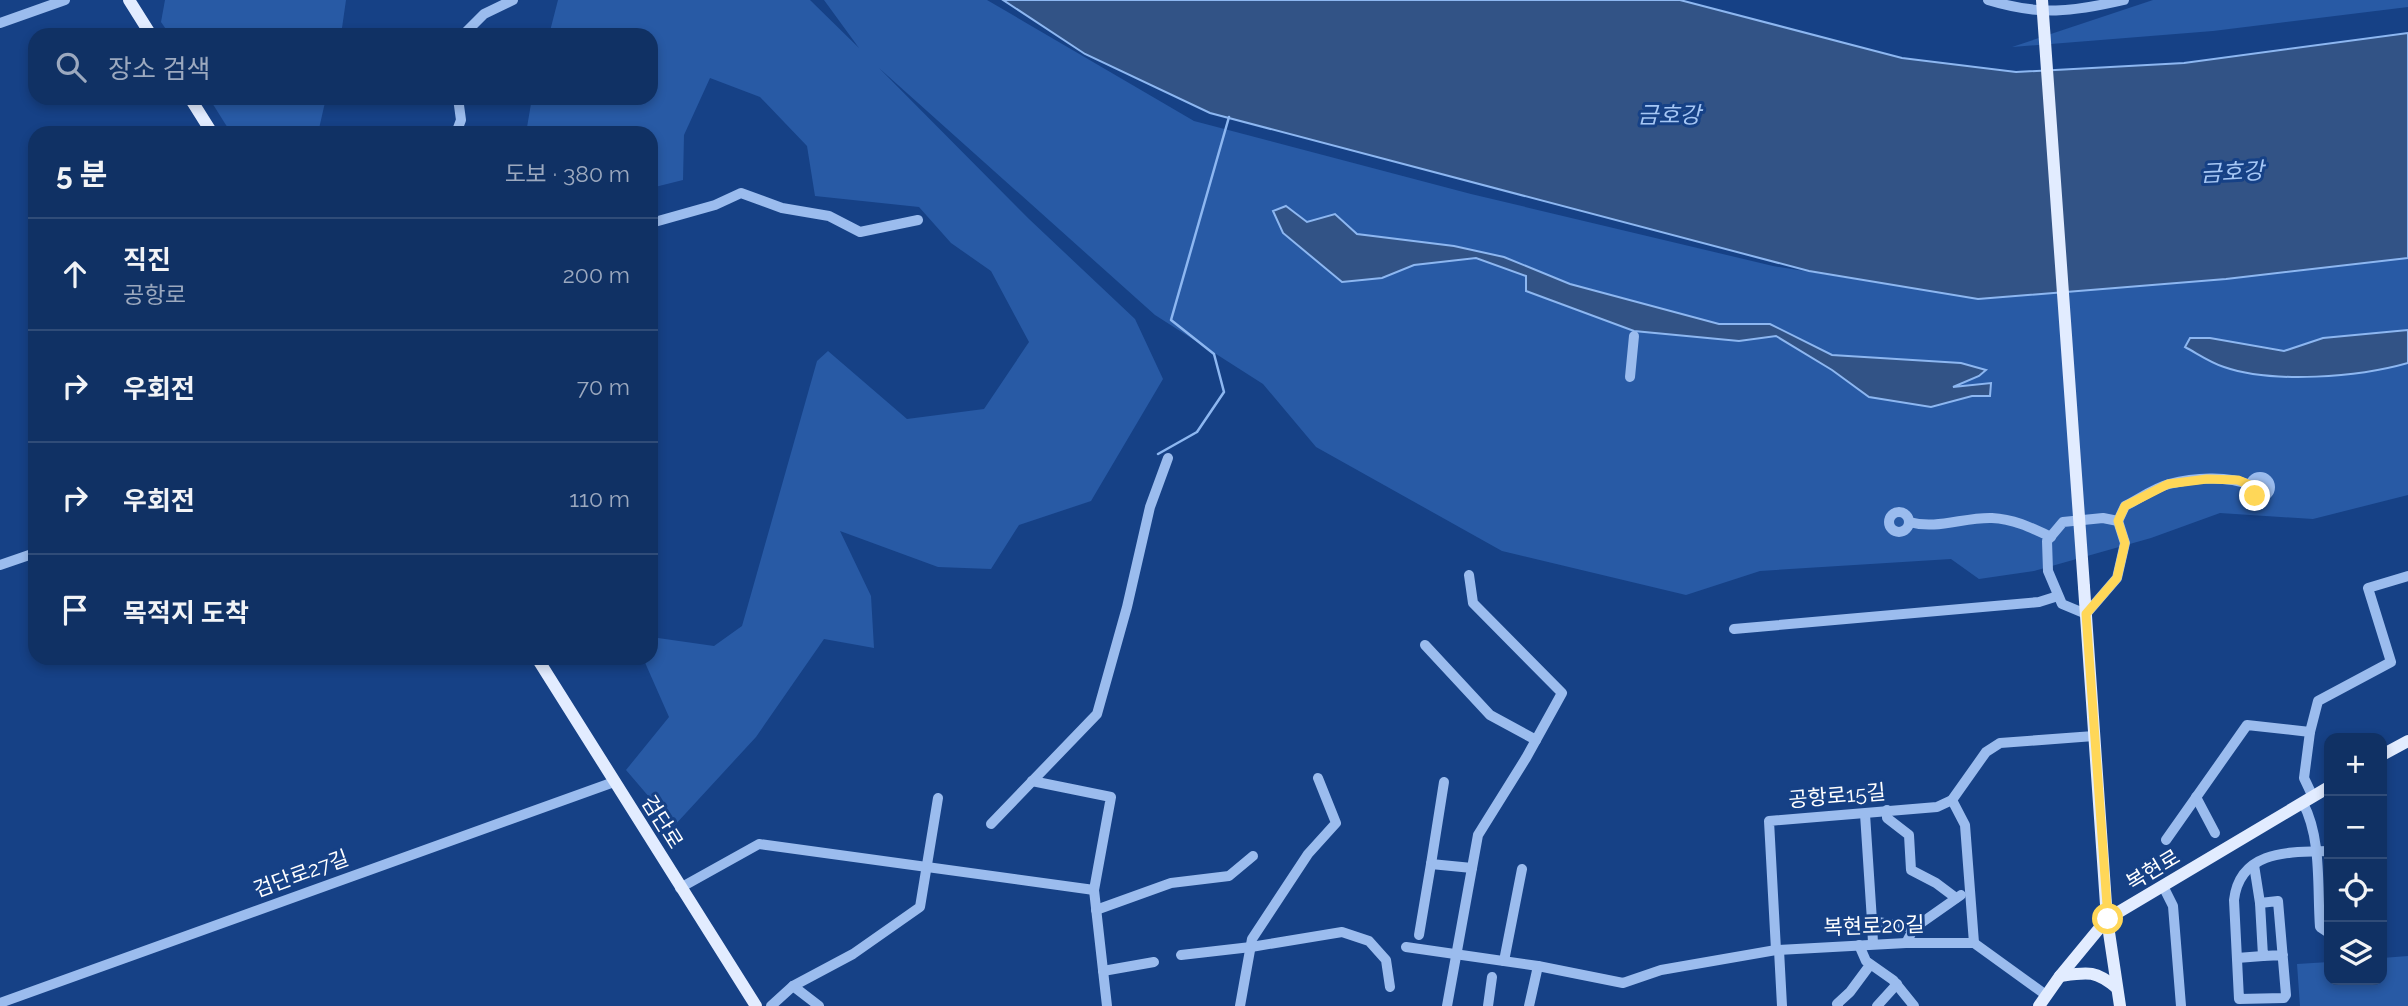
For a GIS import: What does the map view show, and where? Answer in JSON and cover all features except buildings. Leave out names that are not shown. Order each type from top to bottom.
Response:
[{"type":"main road","points":[[129,0],[147,28]]},
{"type":"main road","points":[[2042,0],[2108,919],[2120,1006]]},
{"type":"main road","points":[[194,105],[208,126]]},
{"type":"main road","name":"검단로","points":[[541,665],[756,1006]]},
{"type":"main road","points":[[2387,752],[2408,741]]},
{"type":"main road","name":"복현로","points":[[2043,1000],[2108,919],[2324,791]]},
{"type":"main road","points":[[2060,976],[2088,972],[2100,975],[2117,988]]},
{"type":"street","points":[[0,23],[65,0]]},
{"type":"street","points":[[470,28],[484,14],[513,0]]},
{"type":"street","points":[[1988,0],[2035,12],[2079,9],[2124,0]]},
{"type":"street","points":[[459,105],[461,120],[459,126]]},
{"type":"street","points":[[658,221],[715,205],[741,193],[782,208],[829,216],[860,232],[918,219]]},
{"type":"street","points":[[1630,377],[1634,336]]},
{"type":"street","points":[[991,824],[1097,714],[1150,507],[1168,458]]},
{"type":"street","points":[[2118,521],[2104,518],[2063,522],[2047,541],[2048,571],[2062,604],[2086,614],[2117,578],[2125,543],[2118,521],[2125,506],[2168,484],[2207,479],[2238,480],[2250,485]]},
{"type":"street","points":[[1909,522],[1922,525],[1991,518],[2022,523],[2051,537]]},
{"type":"street","points":[[0,565],[28,555]]},
{"type":"street","points":[[1447,1006],[1478,835],[1562,693],[1473,603],[1469,575]]},
{"type":"street","points":[[2324,930],[2320,927],[2312,820],[2304,778],[2310,732],[2318,701],[2391,662],[2368,588],[2408,576]]},
{"type":"street","points":[[1734,629],[2039,602],[2058,596]]},
{"type":"street","points":[[1425,645],[1490,715],[1536,740]]},
{"type":"street","name":"복현로","points":[[2166,840],[2248,725],[2310,732]]},
{"type":"street","points":[[2043,1000],[1974,943],[1965,825],[1952,800],[1986,752],[2000,743],[2094,736]]},
{"type":"street","points":[[1240,1006],[1252,939],[1308,855],[1336,823],[1318,778]]},
{"type":"street","points":[[1032,781],[1111,797],[1094,890],[1107,1006]]},
{"type":"street","name":"검단로27길","points":[[0,1003],[614,782]]},
{"type":"street","points":[[1419,935],[1444,782]]},
{"type":"street","points":[[2196,797],[2215,833]]},
{"type":"street","points":[[771,1006],[793,986],[853,954],[920,907],[939,798]]},
{"type":"street","name":"공항로15길","points":[[1777,950],[1769,821],[1937,807],[1952,800]]},
{"type":"street","points":[[1887,810],[1887,818],[1909,835],[1912,870],[1956,898]]},
{"type":"street","points":[[1865,814],[1873,944]]},
{"type":"street","points":[[680,888],[759,844],[1094,890]]},
{"type":"street","points":[[2260,903],[2278,901],[2286,995],[2284,998],[2243,1001],[2239,999],[2235,895],[2243,876],[2253,865],[2277,854],[2324,851]]},
{"type":"street","points":[[1097,910],[1171,883],[1229,876],[1253,856]]},
{"type":"street","points":[[1431,864],[1472,868]]},
{"type":"street","points":[[2253,865],[2260,903],[2263,956]]},
{"type":"street","points":[[1504,961],[1522,869]]},
{"type":"street","points":[[2163,886],[2173,905],[2181,1006]]},
{"type":"street","points":[[1906,943],[1914,928],[1971,888]]},
{"type":"street","points":[[1872,921],[1914,928]]},
{"type":"street","points":[[1181,955],[1342,932],[1369,941],[1386,960],[1390,987]]},
{"type":"street","name":"복현로20길","points":[[1406,947],[1538,966],[1623,983],[1661,970],[1777,950],[1873,944],[1974,943]]},
{"type":"street","points":[[1859,945],[1866,961],[1896,984],[1914,1006]]},
{"type":"street","points":[[1777,950],[1782,1006]]},
{"type":"street","points":[[2237,958],[2283,954]]},
{"type":"street","points":[[1103,971],[1154,962]]},
{"type":"street","points":[[1838,1006],[1870,965]]},
{"type":"street","points":[[1529,1006],[1538,966]]},
{"type":"street","points":[[1488,1006],[1492,977]]},
{"type":"street","points":[[1877,1006],[1896,984]]},
{"type":"street","points":[[793,986],[819,1006]]},
{"type":"shaded area","points":[[165,0],[346,0],[342,28],[165,28],[161,22]]},
{"type":"shaded area","points":[[558,0],[810,0],[859,48],[824,0],[987,0],[1194,121],[1471,194],[1773,266],[1978,299],[2408,251],[2408,495],[2313,519],[2220,513],[2151,538],[2034,571],[1979,579],[1951,559],[1760,571],[1686,595],[1502,551],[1316,447],[1263,384],[1155,315],[879,68],[1029,219],[1135,319],[1163,379],[1091,501],[1019,525],[991,569],[938,567],[840,531],[871,596],[874,648],[824,639],[756,737],[674,826],[626,770],[669,717],[646,665],[658,665],[658,638],[714,646],[742,626],[817,361],[828,351],[907,419],[984,409],[1029,342],[991,271],[951,243],[919,207],[815,196],[807,146],[760,97],[710,78],[684,135],[683,180],[658,186],[658,126],[527,126],[531,105],[658,105],[658,28],[551,28]]},
{"type":"shaded area","points":[[2153,0],[2408,0],[2408,7],[2213,31],[2012,47]]},
{"type":"shaded area","points":[[213,105],[324,105],[320,126],[227,126]]},
{"type":"shaded area","points":[[2408,956],[2408,1006],[2300,1006],[2297,964],[2324,962],[2324,985],[2387,985],[2387,958]]},
{"type":"water","name":"금호강","points":[[1003,0],[1680,0],[1902,58],[2016,72],[2184,63],[2408,33],[2408,258],[2226,279],[1978,299],[1809,271],[1210,113],[1085,54]]},
{"type":"water","points":[[1286,206],[1307,222],[1335,214],[1357,234],[1454,246],[1504,257],[1570,284],[1719,324],[1770,324],[1832,355],[1961,363],[1986,370],[1979,376],[1953,387],[1991,383],[1990,396],[1972,396],[1931,407],[1869,397],[1832,370],[1776,336],[1739,341],[1634,331],[1526,291],[1526,276],[1476,258],[1414,265],[1382,278],[1342,282],[1283,233],[1273,211]]},
{"type":"water","points":[[2408,330],[2408,363],[2365,372],[2316,377],[2267,376],[2244,372],[2209,361],[2185,347],[2190,338],[2210,338],[2284,351],[2323,338]]},
{"type":"waterway","points":[[1158,454],[1197,432],[1224,392],[1214,354],[1171,320],[1229,117]]},
{"type":"route","points":[[2108,919],[2086,614],[2117,578],[2125,543],[2118,521],[2125,506],[2168,484],[2207,479],[2238,480],[2250,485],[2255,496]]}]
